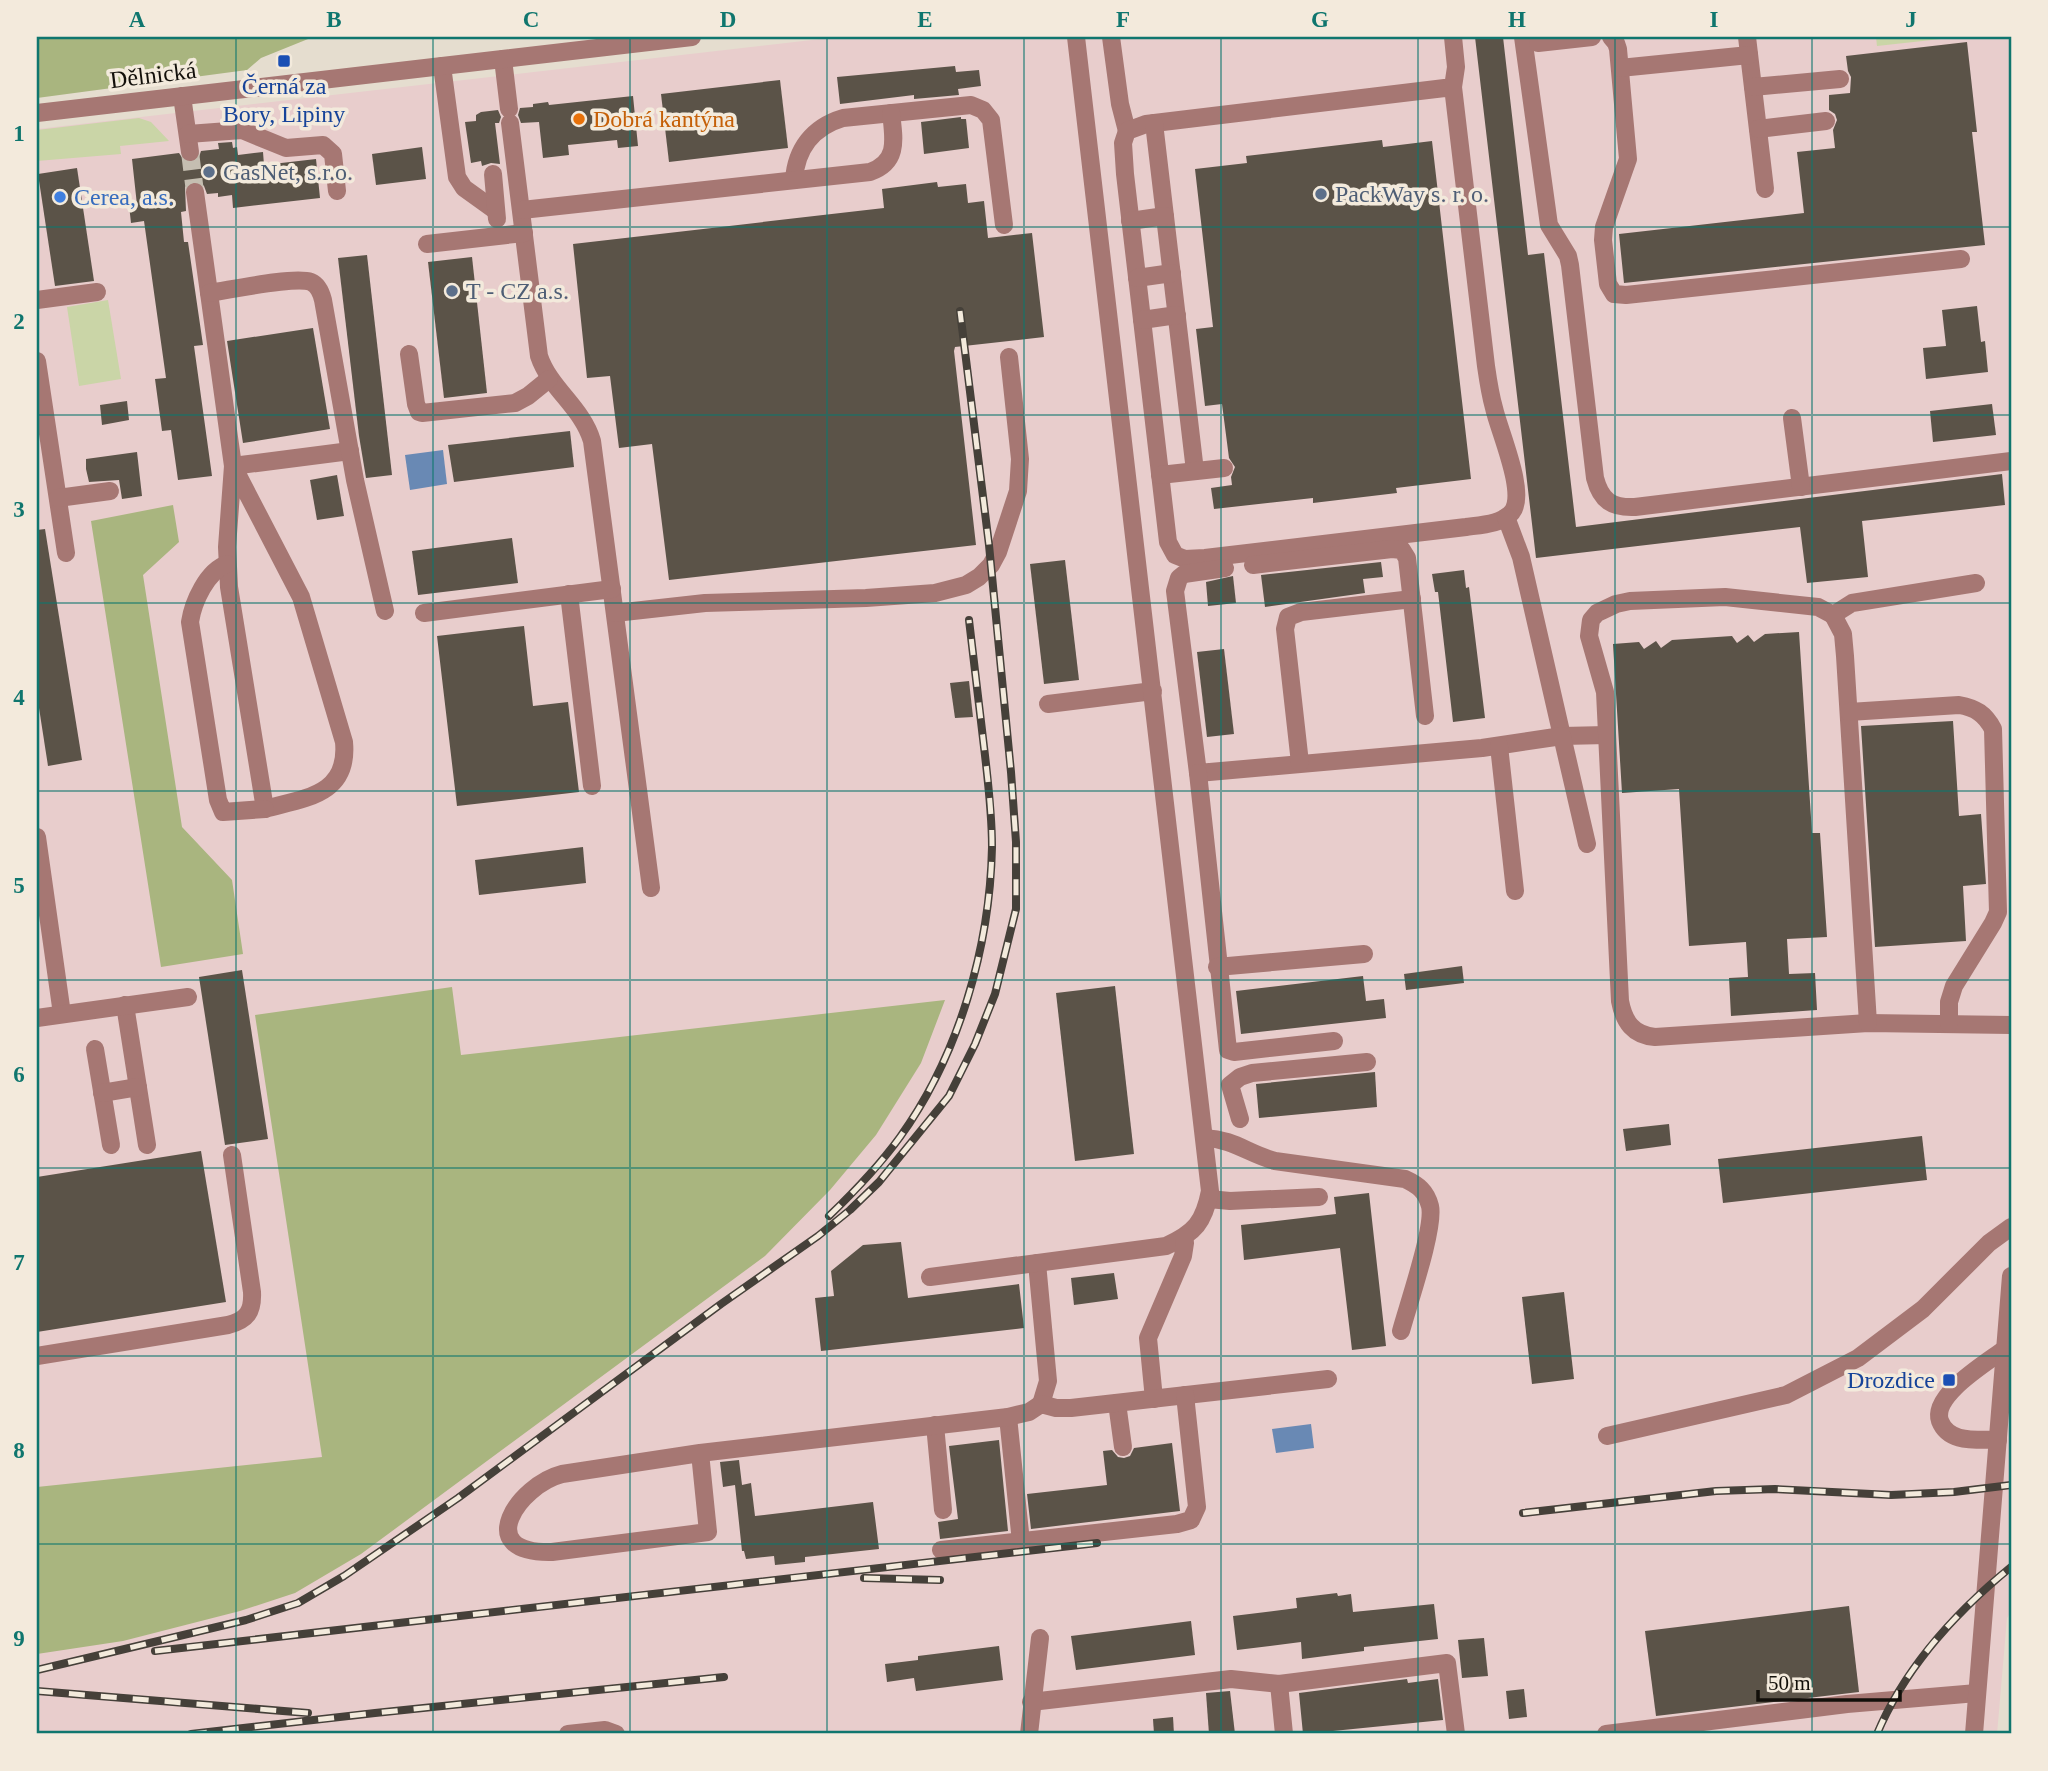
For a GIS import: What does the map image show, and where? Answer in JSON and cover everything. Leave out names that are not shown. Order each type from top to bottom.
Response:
[{"type":"street","name":"Dělnická","points":[[37,113],[692,37]]},
{"type":"street","points":[[930,1276],[1166,1246],[1184,1237],[1200,1223],[1209,1199],[1210,1174],[1076,37]]},
{"type":"street","points":[[1111,37],[1120,104],[1127,131],[1124,162],[1130,221],[1170,549],[1175,555],[1185,559],[1466,527],[1506,517],[1514,510],[1516,485],[1489,383],[1453,87],[1456,67],[1453,37]]},
{"type":"street","points":[[1592,37],[1531,40],[1549,225],[1568,256],[1570,265],[1595,478],[1601,496],[1615,507],[1624,508],[2011,461]]},
{"type":"street","points":[[1611,37],[1616,43],[1620,68],[1628,159],[1604,227],[1608,284],[1614,294],[1626,295],[1961,259]]},
{"type":"street","points":[[1620,68],[1748,46],[1765,189]]},
{"type":"street","points":[[503,59],[537,346],[542,366],[549,379],[576,410],[588,430],[594,454],[651,888]]},
{"type":"street","points":[[442,66],[457,177],[464,188],[496,211]]},
{"type":"street","points":[[1753,87],[1840,79]]},
{"type":"street","points":[[1127,131],[1154,123],[1453,87]]},
{"type":"street","points":[[183,96],[189,143],[242,130],[286,148],[323,145],[333,154],[337,191]]},
{"type":"street","points":[[794,180],[801,150],[817,130],[829,122],[843,118],[971,105],[989,114],[993,128],[1004,225]]},
{"type":"street","points":[[522,211],[860,174],[879,169],[890,157],[893,147],[891,113]]},
{"type":"street","points":[[1758,129],[1826,121]]},
{"type":"street","points":[[1154,123],[1195,471]]},
{"type":"street","points":[[493,174],[499,236]]},
{"type":"street","points":[[195,191],[233,466],[227,564],[265,809]]},
{"type":"street","points":[[1130,221],[1165,216]]},
{"type":"street","points":[[427,244],[524,233]]},
{"type":"street","points":[[1137,278],[1172,273]]},
{"type":"street","points":[[209,293],[298,281],[314,283],[319,288],[384,611]]},
{"type":"street","points":[[37,300],[97,292]]},
{"type":"street","points":[[1142,320],[1177,315]]},
{"type":"street","points":[[409,354],[416,404],[422,413],[508,405],[522,400],[549,379]]},
{"type":"street","points":[[615,613],[705,603],[935,593],[966,585],[979,577],[992,565],[998,552],[1018,491],[1020,459],[1009,357]]},
{"type":"street","points":[[37,361],[66,553]]},
{"type":"street","points":[[1792,418],[1801,487]]},
{"type":"street","points":[[233,466],[350,452]]},
{"type":"street","points":[[227,564],[214,572],[202,590],[190,622],[218,800],[223,812],[265,809],[313,796],[336,781],[344,761],[344,742],[300,597],[233,466]]},
{"type":"street","points":[[1160,475],[1224,468]]},
{"type":"street","points":[[58,498],[110,491]]},
{"type":"street","points":[[1506,517],[1518,546],[1587,844]]},
{"type":"street","points":[[1334,1041],[1234,1052],[1228,1050],[1198,773],[1175,599],[1179,578],[1193,572],[1398,548],[1402,550],[1407,558],[1425,716]]},
{"type":"street","points":[[1833,615],[1852,603],[1976,583]]},
{"type":"street","points":[[424,613],[612,589]]},
{"type":"street","points":[[569,594],[592,786]]},
{"type":"street","points":[[1868,1023],[1843,634],[1833,615],[1818,607],[1725,597],[1630,601],[1605,608],[1591,620],[1589,636],[1604,684],[1620,1001],[1622,1013],[1631,1028],[1644,1036],[1655,1037],[1868,1023],[2011,1025]]},
{"type":"street","points":[[1300,763],[1285,629],[1288,617],[1301,612],[1412,599]]},
{"type":"street","points":[[1048,704],[1153,691]]},
{"type":"street","points":[[1849,712],[1959,705],[1980,712],[1993,729],[1998,912],[1954,986],[1949,1002],[1949,1024]]},
{"type":"street","points":[[1198,773],[1499,746],[1562,736],[1607,735]]},
{"type":"street","points":[[1499,746],[1515,891]]},
{"type":"street","points":[[37,837],[41,900],[62,1014]]},
{"type":"street","points":[[1217,967],[1364,954]]},
{"type":"street","points":[[37,1018],[188,997]]},
{"type":"street","points":[[125,1005],[147,1145]]},
{"type":"street","points":[[95,1049],[111,1146]]},
{"type":"street","points":[[1199,1088],[1230,1085],[1240,1077],[1252,1073],[1367,1062]]},
{"type":"street","points":[[1230,1085],[1240,1119]]},
{"type":"street","points":[[102,1093],[138,1087]]},
{"type":"street","points":[[1205,1138],[1232,1142],[1256,1155],[1275,1161],[1405,1179],[1418,1184],[1425,1194],[1431,1216],[1402,1331]]},
{"type":"street","points":[[37,1356],[228,1325],[241,1321],[249,1313],[253,1302],[252,1292],[232,1154]]},
{"type":"street","points":[[1209,1199],[1230,1201],[1319,1197]]},
{"type":"street","points":[[1607,1436],[1786,1395],[1858,1358],[1923,1309],[1989,1243],[2011,1227]]},
{"type":"street","points":[[1153,1399],[1148,1338],[1183,1256],[1184,1237]]},
{"type":"street","points":[[700,1453],[708,1532],[552,1552],[527,1551],[512,1543],[509,1537],[509,1524],[518,1506],[532,1490],[551,1476],[700,1453],[1008,1417],[1029,1412],[1041,1404],[1048,1381],[1037,1263]]},
{"type":"street","points":[[1974,1734],[2011,1276]]},
{"type":"street","points":[[1998,1440],[1963,1439],[1950,1435],[1942,1425],[1938,1413],[1941,1402],[1951,1391],[2006,1348]]},
{"type":"street","points":[[1041,1404],[1071,1408],[1328,1379]]},
{"type":"street","points":[[941,1550],[1177,1524],[1191,1520],[1197,1507],[1185,1395]]},
{"type":"street","points":[[1117,1403],[1123,1447]]},
{"type":"street","points":[[1008,1417],[1021,1542]]},
{"type":"street","points":[[935,1425],[943,1510]]},
{"type":"street","points":[[1029,1734],[1040,1638]]},
{"type":"street","points":[[1031,1702],[1231,1679],[1279,1684],[1447,1663],[1456,1734]]},
{"type":"street","points":[[1279,1684],[1284,1734]]},
{"type":"street","points":[[1606,1734],[1661,1731],[1860,1703],[1977,1693]]},
{"type":"street","points":[[568,1734],[598,1733]]},
{"type":"shaded area","points":[[838,37],[2011,37],[2011,1612],[2007,1618],[1997,1734],[37,1734],[37,129]]},
{"type":"green space","points":[[37,37],[313,37],[261,58],[247,70],[37,98]]},
{"type":"green space","points":[[1876,37],[1959,37],[1877,46]]},
{"type":"green space","points":[[139,118],[151,122],[169,141],[120,146],[121,154],[37,161],[37,130]]},
{"type":"green space","points":[[108,300],[121,379],[79,386],[67,307]]},
{"type":"green space","points":[[173,505],[179,542],[143,575],[182,827],[232,880],[243,954],[161,967],[91,521]]},
{"type":"green space","points":[[452,987],[461,1055],[945,1000],[921,1063],[876,1135],[830,1190],[765,1256],[361,1554],[295,1593],[240,1611],[123,1641],[37,1654],[37,1487],[322,1457],[255,1015]]},
{"type":"water","points":[[443,450],[447,484],[410,490],[405,455]]},
{"type":"water","points":[[1311,1424],[1314,1448],[1276,1453],[1272,1429]]},
{"type":"building","points":[[1475,37],[1503,37],[1528,255],[1544,253],[1576,527],[2002,474],[2005,505],[1862,521],[1868,577],[1807,583],[1800,527],[1536,558]]},
{"type":"building","points":[[1967,42],[1977,132],[1972,132],[1985,245],[1624,283],[1619,234],[1804,213],[1797,152],[1835,148],[1833,130],[1837,120],[1835,114],[1829,110],[1829,95],[1850,93],[1851,77],[1846,56]]},
{"type":"building","points":[[955,66],[956,72],[979,70],[981,86],[958,89],[959,95],[914,99],[914,95],[840,104],[837,77]]},
{"type":"building","points":[[780,80],[788,148],[669,162],[661,94]]},
{"type":"building","points":[[633,96],[638,146],[618,148],[617,140],[568,145],[569,155],[543,158],[539,122],[521,123],[518,115],[520,108],[533,107],[533,104],[548,102],[549,105]]},
{"type":"building","points":[[498,110],[501,117],[499,123],[495,123],[500,164],[482,166],[481,161],[471,163],[465,122],[476,121],[476,115],[481,112]]},
{"type":"building","points":[[961,117],[966,119],[969,148],[924,154],[921,122]]},
{"type":"building","points":[[1382,140],[1383,147],[1432,141],[1471,479],[1396,488],[1397,493],[1313,503],[1313,498],[1214,509],[1211,488],[1232,485],[1231,477],[1235,467],[1229,458],[1222,404],[1205,406],[1196,329],[1213,327],[1195,169],[1247,163],[1246,156]]},
{"type":"building","points":[[232,142],[233,148],[237,147],[238,155],[263,152],[264,165],[316,159],[320,198],[233,208],[232,195],[218,197],[218,193],[207,194],[199,181],[189,183],[185,187],[186,211],[181,212],[203,345],[194,346],[212,476],[178,480],[171,430],[162,431],[155,379],[166,378],[144,221],[131,223],[129,205],[137,205],[132,159],[179,153],[185,162],[192,163],[198,160],[201,151],[219,149],[218,143]]},
{"type":"building","points":[[422,147],[426,179],[376,185],[372,154]]},
{"type":"building","points":[[77,168],[94,281],[55,286],[38,174]]},
{"type":"building","points":[[937,182],[938,187],[966,184],[968,203],[984,201],[988,238],[1032,233],[1044,337],[955,347],[976,545],[669,580],[652,444],[619,448],[610,376],[587,378],[573,244],[884,208],[882,189]]},
{"type":"building","points":[[367,255],[392,475],[366,478],[338,258]]},
{"type":"building","points":[[472,257],[487,393],[444,398],[428,262]]},
{"type":"building","points":[[1977,306],[1981,342],[1985,341],[1988,372],[1926,379],[1923,348],[1946,346],[1942,310]]},
{"type":"building","points":[[313,328],[330,429],[243,443],[227,341]]},
{"type":"building","points":[[127,401],[129,420],[102,425],[100,405]]},
{"type":"building","points":[[1992,404],[1996,435],[1933,442],[1930,411]]},
{"type":"building","points":[[570,431],[574,467],[454,482],[448,445]]},
{"type":"building","points":[[137,452],[142,496],[122,499],[119,480],[89,482],[86,459]]},
{"type":"building","points":[[337,475],[344,516],[317,520],[310,480]]},
{"type":"building","points":[[45,529],[82,760],[48,766],[37,695],[37,530]]},
{"type":"building","points":[[512,538],[518,583],[418,595],[412,551]]},
{"type":"building","points":[[1065,560],[1079,680],[1044,684],[1030,564]]},
{"type":"building","points":[[1381,562],[1383,577],[1363,579],[1365,593],[1265,607],[1261,575]]},
{"type":"building","points":[[1464,570],[1466,588],[1469,587],[1485,718],[1453,722],[1438,592],[1435,592],[1432,574]]},
{"type":"building","points":[[1233,576],[1236,603],[1208,606],[1206,582]]},
{"type":"building","points":[[524,626],[533,706],[568,702],[579,792],[457,806],[437,636]]},
{"type":"building","points":[[1799,632],[1812,833],[1820,833],[1827,937],[1787,939],[1789,974],[1815,973],[1817,1010],[1731,1016],[1729,978],[1748,977],[1746,942],[1689,946],[1679,789],[1622,793],[1613,644],[1639,642],[1644,649],[1656,641],[1661,648],[1672,640],[1732,636],[1737,643],[1748,635],[1754,642],[1765,634]]},
{"type":"building","points":[[1224,649],[1234,734],[1207,737],[1197,652]]},
{"type":"building","points":[[969,681],[973,717],[955,718],[950,683]]},
{"type":"building","points":[[1953,721],[1959,816],[1981,814],[1986,884],[1963,886],[1966,941],[1875,947],[1861,726]]},
{"type":"building","points":[[583,847],[586,883],[479,895],[475,860]]},
{"type":"building","points":[[1462,966],[1464,983],[1406,990],[1404,974]]},
{"type":"building","points":[[242,970],[268,1139],[225,1145],[199,977]]},
{"type":"building","points":[[1363,976],[1366,1001],[1384,999],[1386,1018],[1241,1034],[1236,991]]},
{"type":"building","points":[[1115,986],[1134,1154],[1075,1161],[1056,993]]},
{"type":"building","points":[[1375,1072],[1377,1107],[1259,1118],[1256,1084]]},
{"type":"building","points":[[1669,1124],[1671,1145],[1626,1151],[1623,1129]]},
{"type":"building","points":[[1922,1136],[1927,1180],[1723,1203],[1718,1159]]},
{"type":"building","points":[[201,1151],[226,1302],[37,1332],[37,1177]]},
{"type":"building","points":[[1369,1193],[1386,1346],[1352,1350],[1340,1248],[1244,1260],[1241,1225],[1336,1214],[1334,1197]]},
{"type":"building","points":[[901,1242],[908,1298],[1019,1284],[1024,1328],[821,1351],[815,1298],[834,1296],[831,1271],[863,1245]]},
{"type":"building","points":[[1114,1273],[1118,1299],[1074,1305],[1071,1278]]},
{"type":"building","points":[[1564,1292],[1574,1379],[1532,1384],[1522,1297]]},
{"type":"building","points":[[999,1440],[1008,1531],[940,1539],[938,1522],[958,1519],[949,1446]]},
{"type":"building","points":[[1172,1443],[1180,1511],[1031,1529],[1027,1494],[1107,1485],[1103,1451],[1112,1450],[1118,1457],[1124,1458],[1130,1456],[1134,1448]]},
{"type":"building","points":[[739,1460],[742,1485],[751,1483],[755,1516],[873,1502],[879,1549],[805,1557],[805,1562],[775,1565],[774,1556],[746,1559],[742,1551],[735,1485],[723,1487],[720,1462]]},
{"type":"building","points":[[1337,1593],[1338,1596],[1351,1594],[1353,1612],[1434,1604],[1438,1639],[1364,1647],[1364,1651],[1302,1659],[1301,1642],[1237,1650],[1233,1616],[1297,1608],[1296,1598]]},
{"type":"building","points":[[1849,1606],[1859,1692],[1656,1716],[1645,1631]]},
{"type":"building","points":[[1191,1621],[1195,1655],[1076,1670],[1071,1636]]},
{"type":"building","points":[[1484,1638],[1488,1676],[1462,1678],[1458,1640]]},
{"type":"building","points":[[999,1646],[1003,1680],[916,1691],[914,1678],[887,1682],[885,1664],[918,1660],[918,1656]]},
{"type":"building","points":[[1407,1679],[1408,1683],[1438,1679],[1443,1720],[1303,1734],[1299,1693]]},
{"type":"building","points":[[1524,1689],[1527,1717],[1509,1719],[1506,1691]]},
{"type":"building","points":[[1230,1691],[1235,1734],[1209,1734],[1206,1693]]},
{"type":"building","points":[[1173,1717],[1174,1734],[1154,1734],[1153,1719]]},
{"type":"tunnel","points":[[190,152],[195,192]]},
{"type":"railway","points":[[37,1670],[246,1620],[298,1603],[344,1576],[458,1498],[818,1236],[879,1182],[949,1096],[975,1044],[995,994],[1016,909],[1016,842],[1011,772],[989,545],[960,311]]},
{"type":"railway","points":[[829,1216],[884,1158],[921,1105],[955,1036],[978,961],[990,885],[992,835],[969,620]]},
{"type":"railway","points":[[1523,1513],[1716,1491],[1775,1489],[1891,1495],[1954,1492],[2011,1485]]},
{"type":"railway","points":[[155,1651],[1097,1543]]},
{"type":"railway","points":[[1877,1734],[1902,1686],[1934,1642],[1971,1603],[2011,1567]]},
{"type":"railway","points":[[864,1578],[940,1580]]},
{"type":"railway","points":[[191,1734],[724,1677]]},
{"type":"railway","points":[[37,1691],[308,1713]]},
{"type":"place","name":"Černá za Bory, Lipiny","points":[[284,61]]},
{"type":"place","name":"Dobrá kantýna","points":[[579,119]]},
{"type":"place","name":"GasNet, s.r.o.","points":[[209,172]]},
{"type":"place","name":"PackWay s. r. o.","points":[[1321,194]]},
{"type":"place","name":"Cerea, a.s.","points":[[60,197]]},
{"type":"place","name":"T - CZ a.s.","points":[[452,291]]},
{"type":"place","name":"Drozdice","points":[[1949,1380]]}]
